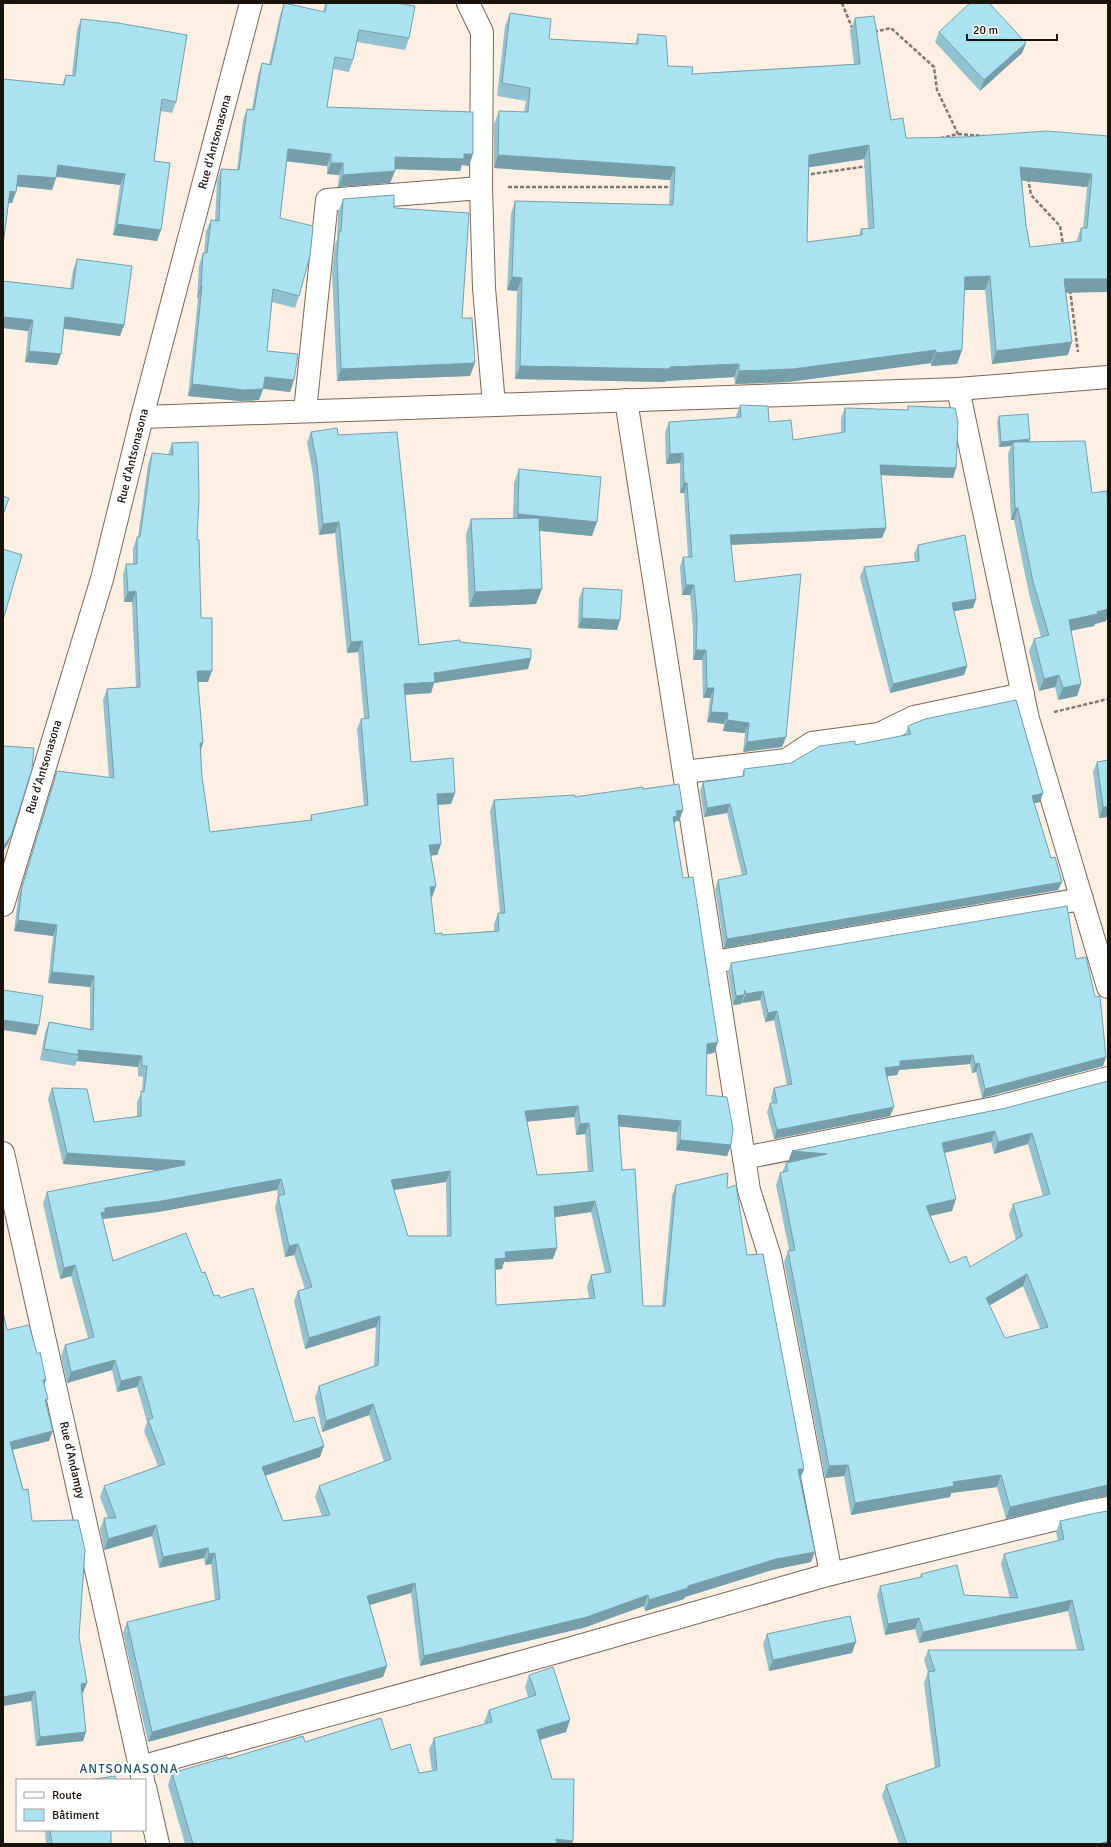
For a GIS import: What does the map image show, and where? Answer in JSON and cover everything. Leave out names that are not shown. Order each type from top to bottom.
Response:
[{"type":"street","name":"Rue d'Antsonasona","points":[[3,905],[102,579],[142,417],[251,3]]},
{"type":"street","points":[[468,3],[482,32],[481,188],[484,288],[494,405]]},
{"type":"street","points":[[306,412],[327,200],[481,188]]},
{"type":"street","points":[[142,417],[958,389],[1108,377]]},
{"type":"street","points":[[958,389],[1028,719],[1108,987]]},
{"type":"street","points":[[626,400],[749,1190],[770,1257],[831,1574]]},
{"type":"street","points":[[684,772],[786,760],[812,743],[879,734],[914,717],[1023,694]]},
{"type":"street","points":[[714,962],[1082,899]]},
{"type":"street","points":[[744,1158],[999,1107],[1108,1078]]},
{"type":"street","name":"Rue d'Andampy","points":[[3,1153],[142,1773]]},
{"type":"street","points":[[142,1773],[831,1574],[1090,1510],[1108,1508]]},
{"type":"street","points":[[146,1791],[158,1844]]},
{"type":"path","points":[[842,3],[855,37]]},
{"type":"path","points":[[869,34],[890,28],[934,66],[937,90],[958,134]]},
{"type":"path","points":[[937,139],[958,134],[988,136]]},
{"type":"path","points":[[805,175],[873,165]]},
{"type":"path","points":[[1027,174],[1031,195],[1060,226],[1064,250]]},
{"type":"path","points":[[481,188],[676,187]]},
{"type":"path","points":[[1069,289],[1082,379]]},
{"type":"path","points":[[1028,719],[1108,699]]},
{"type":"building","points":[[284,3],[325,12],[327,3],[397,3],[415,6],[409,38],[359,30],[353,60],[335,57],[327,107],[473,112],[473,154],[464,154],[464,159],[395,157],[395,171],[343,175],[343,163],[331,163],[331,154],[288,149],[280,218],[313,226],[310,256],[299,296],[273,289],[267,351],[298,354],[294,380],[265,377],[263,389],[244,390],[192,384],[202,286],[203,253],[207,253],[211,220],[219,221],[221,169],[239,170],[247,109],[254,110],[262,63],[271,65]]},
{"type":"building","points":[[970,3],[989,3],[1026,43],[984,80],[939,32]]},
{"type":"building","points":[[510,13],[551,19],[549,39],[638,44],[638,34],[666,36],[668,66],[693,67],[692,74],[860,64],[855,18],[874,16],[891,120],[903,118],[906,138],[963,137],[1046,131],[1108,136],[1108,279],[1064,279],[1072,342],[996,351],[990,276],[965,277],[962,350],[936,353],[936,350],[793,369],[739,371],[739,364],[670,367],[670,369],[520,366],[522,278],[512,277],[515,201],[673,205],[675,167],[498,155],[499,111],[528,112],[530,88],[502,83]],"holes":[[[869,145],[874,228],[861,229],[862,235],[807,242],[809,155]],[[1020,167],[1092,174],[1087,228],[1081,228],[1081,241],[1030,247],[1026,225]]]},
{"type":"building","points":[[81,19],[118,23],[187,35],[176,102],[162,99],[154,161],[170,163],[161,230],[117,224],[125,174],[58,165],[56,178],[18,175],[16,192],[10,191],[3,245],[3,79],[64,85],[66,75],[75,76]]},
{"type":"building","points":[[394,195],[394,208],[469,213],[462,318],[472,318],[475,363],[341,369],[337,259],[339,232],[341,232],[343,199]]},
{"type":"building","points":[[77,259],[132,266],[124,325],[65,317],[61,354],[29,351],[33,320],[3,317],[3,281],[73,289]]},
{"type":"building","points":[[740,405],[768,406],[769,422],[791,420],[793,440],[845,432],[845,408],[908,410],[908,406],[955,408],[958,422],[956,468],[880,465],[886,528],[730,535],[735,582],[801,574],[786,737],[747,742],[749,723],[727,720],[728,713],[711,712],[714,688],[707,688],[706,650],[696,650],[697,618],[694,585],[686,585],[683,557],[692,557],[687,483],[684,483],[683,453],[670,454],[669,422],[741,417]]},
{"type":"building","points":[[1028,414],[1030,439],[1001,442],[999,416]]},
{"type":"building","points":[[337,428],[338,435],[397,432],[419,645],[460,640],[460,642],[531,649],[531,658],[434,673],[435,682],[404,684],[411,762],[453,758],[455,793],[437,794],[441,844],[429,845],[436,886],[430,887],[435,934],[442,933],[442,935],[499,931],[498,913],[505,913],[494,800],[575,795],[575,797],[643,787],[643,789],[679,784],[683,810],[676,811],[677,816],[673,817],[683,878],[693,877],[718,1042],[707,1044],[706,1095],[727,1097],[733,1129],[731,1145],[680,1140],[681,1121],[618,1115],[622,1170],[635,1169],[643,1306],[665,1306],[676,1185],[728,1173],[727,1188],[736,1185],[747,1255],[763,1254],[804,1469],[798,1469],[815,1552],[776,1559],[688,1586],[688,1588],[649,1600],[648,1595],[587,1617],[424,1656],[415,1583],[367,1596],[387,1666],[152,1732],[127,1622],[220,1599],[215,1553],[209,1554],[208,1548],[163,1557],[156,1525],[108,1539],[104,1518],[116,1518],[104,1486],[165,1464],[148,1420],[153,1418],[141,1376],[121,1381],[115,1360],[71,1372],[65,1345],[94,1337],[75,1265],[64,1268],[47,1192],[185,1165],[185,1161],[67,1153],[52,1088],[87,1089],[94,1122],[141,1116],[141,1091],[144,1092],[147,1066],[142,1066],[142,1056],[78,1050],[79,1055],[44,1049],[49,1022],[93,1030],[94,976],[52,972],[57,925],[18,920],[22,887],[57,771],[114,778],[107,689],[140,687],[136,591],[128,592],[126,564],[137,564],[137,537],[140,537],[152,453],[173,455],[172,443],[198,442],[199,499],[197,540],[199,540],[201,618],[212,618],[212,671],[197,671],[203,743],[200,743],[202,777],[210,832],[312,820],[311,815],[368,805],[361,719],[369,718],[362,641],[351,642],[339,522],[323,524],[317,464],[311,432]],"holes":[[[578,1106],[580,1124],[589,1123],[593,1171],[537,1175],[525,1111]],[[450,1171],[451,1236],[408,1236],[391,1180]],[[281,1179],[285,1194],[278,1196],[289,1246],[298,1244],[312,1287],[298,1291],[309,1338],[380,1316],[378,1365],[319,1386],[326,1421],[373,1404],[391,1459],[319,1486],[330,1515],[283,1521],[262,1467],[324,1446],[314,1417],[294,1422],[253,1288],[220,1298],[219,1295],[214,1296],[205,1272],[202,1273],[186,1233],[113,1261],[101,1213],[105,1212],[105,1208],[162,1201]],[[595,1201],[611,1272],[591,1275],[595,1298],[496,1305],[495,1259],[506,1258],[505,1252],[557,1248],[554,1207]]]},
{"type":"building","points":[[1085,441],[1092,493],[1107,491],[1108,609],[1097,612],[1098,614],[1069,620],[1081,684],[1063,688],[1059,675],[1044,679],[1034,639],[1049,635],[1033,582],[1018,508],[1015,508],[1013,442]]},
{"type":"building","points":[[519,469],[601,477],[597,522],[518,514]]},
{"type":"building","points":[[3,496],[9,498],[3,515]]},
{"type":"building","points":[[539,518],[542,589],[475,592],[471,519]]},
{"type":"building","points":[[965,535],[976,599],[952,603],[967,666],[893,684],[864,567],[919,561],[918,545]]},
{"type":"building","points":[[3,549],[22,555],[3,620]]},
{"type":"building","points":[[583,588],[622,590],[620,620],[582,618]]},
{"type":"building","points":[[1016,700],[1043,793],[1032,796],[1051,858],[1055,857],[1062,882],[727,939],[718,880],[747,874],[730,804],[707,808],[703,782],[744,776],[744,769],[791,763],[820,746],[855,741],[855,745],[911,734],[908,726],[925,719]]},
{"type":"building","points":[[3,746],[34,748],[32,769],[11,836],[3,847]]},
{"type":"building","points":[[1108,760],[1108,807],[1103,807],[1097,762]]},
{"type":"building","points":[[1067,906],[1076,959],[1086,957],[1095,997],[1100,996],[1106,1057],[985,1089],[979,1063],[975,1064],[973,1055],[900,1061],[900,1066],[885,1068],[894,1107],[777,1130],[770,1103],[777,1103],[774,1088],[792,1084],[777,1011],[768,1013],[763,991],[746,994],[745,990],[744,995],[736,996],[731,963]]},
{"type":"building","points":[[3,990],[43,996],[39,1025],[3,1020]]},
{"type":"building","points":[[1108,1081],[1108,1485],[1010,1507],[1001,1475],[953,1482],[954,1486],[855,1503],[848,1465],[829,1466],[788,1251],[795,1250],[780,1173],[788,1171],[786,1163],[827,1154],[792,1151],[1006,1108]],"holes":[[[995,1131],[998,1142],[1032,1133],[1050,1194],[1013,1204],[1022,1236],[970,1267],[966,1256],[950,1263],[926,1206],[956,1199],[942,1143]],[[1027,1274],[1048,1327],[1005,1338],[986,1298]]]},
{"type":"building","points":[[3,1312],[7,1330],[29,1325],[37,1354],[40,1352],[46,1380],[43,1380],[48,1399],[45,1400],[53,1431],[10,1442],[23,1490],[28,1489],[32,1521],[78,1520],[85,1550],[79,1637],[87,1683],[81,1684],[86,1732],[40,1737],[35,1691],[3,1697]]},
{"type":"building","points":[[1108,1511],[1108,1841],[1099,1844],[907,1844],[886,1785],[940,1766],[928,1672],[935,1671],[928,1650],[1084,1650],[1072,1600],[923,1632],[919,1618],[888,1624],[880,1586],[922,1577],[921,1574],[957,1565],[964,1595],[1018,1598],[1004,1554],[1064,1539],[1060,1521]]},
{"type":"building","points":[[850,1616],[856,1642],[773,1660],[767,1634]]},
{"type":"building","points":[[553,1667],[570,1720],[537,1730],[552,1779],[574,1779],[573,1841],[556,1839],[557,1844],[193,1844],[172,1773],[227,1757],[228,1759],[303,1736],[305,1742],[381,1718],[391,1750],[410,1744],[419,1773],[437,1770],[434,1738],[492,1722],[489,1710],[536,1695],[529,1675]]},
{"type":"building","points":[[115,1776],[116,1779],[95,1779]]},
{"type":"building","points":[[50,1831],[111,1831],[111,1844],[52,1844]]},
{"type":"district","name":"ANTSONASONA","points":[[129,1769]]}]
